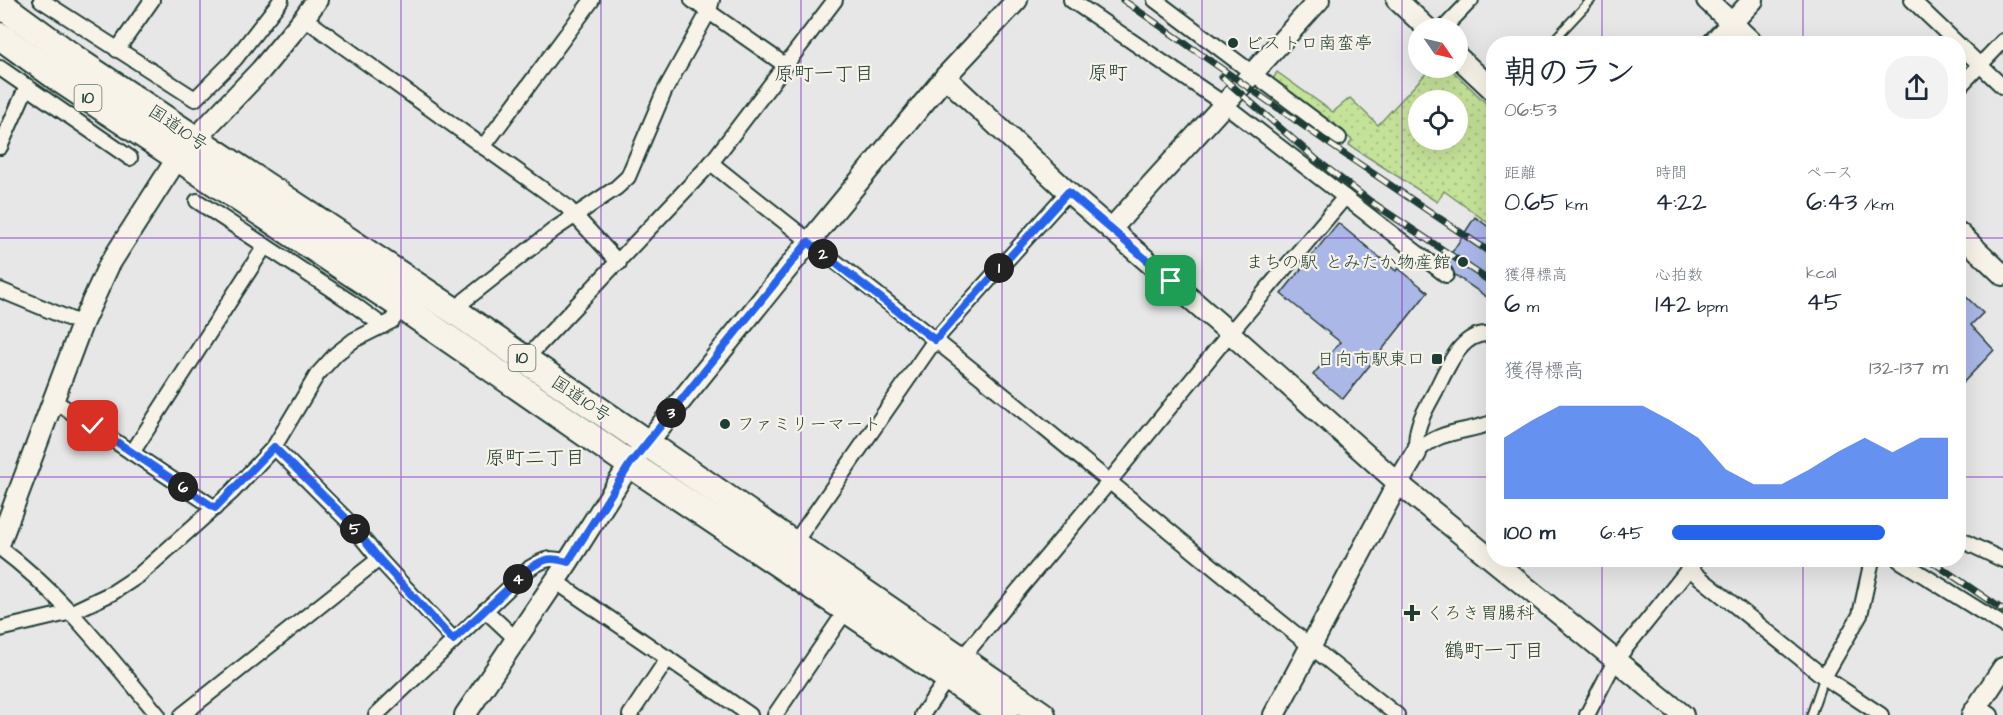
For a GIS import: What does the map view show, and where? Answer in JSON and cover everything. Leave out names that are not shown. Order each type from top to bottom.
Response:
[{"type":"highway","name":"国道10号","points":[[0,4],[82,64],[186,148],[403,307],[630,464],[847,609],[1042,715]]},
{"type":"highway","name":"国道10号","points":[[0,36],[61,80],[186,148],[456,312],[794,545],[955,668],[1004,715]]},
{"type":"street","points":[[41,0],[195,99],[235,59],[281,0]]},
{"type":"street","points":[[117,50],[152,0]]},
{"type":"street","points":[[0,542],[82,324],[109,265],[186,148],[261,70],[317,0]]},
{"type":"street","points":[[483,147],[592,0]]},
{"type":"street","points":[[692,0],[711,5],[785,65]]},
{"type":"street","points":[[526,362],[711,163],[836,0]]},
{"type":"street","points":[[465,715],[568,562],[630,464],[808,242],[945,77],[1017,0]]},
{"type":"street","points":[[1071,0],[1224,104],[1446,275]]},
{"type":"street","points":[[1155,0],[1339,138]]},
{"type":"street","points":[[1111,230],[1319,0]]},
{"type":"street","points":[[1397,0],[1416,18]]},
{"type":"street","points":[[1454,18],[1471,0]]},
{"type":"street","points":[[1707,0],[1746,36]]},
{"type":"street","points":[[1719,36],[1753,0]]},
{"type":"street","points":[[1912,0],[1950,36]]},
{"type":"street","points":[[456,312],[465,300],[555,229],[616,188],[628,177],[664,92],[711,5]]},
{"type":"street","points":[[304,18],[566,206],[619,263]]},
{"type":"street","points":[[1966,80],[2003,41]]},
{"type":"street","points":[[1966,52],[2003,87]]},
{"type":"street","points":[[1468,66],[1486,83]]},
{"type":"street","points":[[0,68],[130,158]]},
{"type":"street","points":[[945,77],[1068,192],[1398,483],[1486,555]]},
{"type":"street","points":[[0,147],[27,86]]},
{"type":"street","points":[[711,163],[808,242],[935,340],[1310,647],[1397,715]]},
{"type":"street","points":[[794,545],[935,340],[1068,192]]},
{"type":"street","points":[[922,715],[955,668],[1230,333],[1345,197]]},
{"type":"street","points":[[197,201],[383,326]]},
{"type":"street","points":[[1966,240],[2002,273]]},
{"type":"street","points":[[132,453],[265,246]]},
{"type":"street","points":[[0,290],[82,324]]},
{"type":"street","points":[[0,629],[72,612],[138,576],[215,508],[274,447],[312,382],[336,354],[354,340],[392,321],[403,307]]},
{"type":"street","points":[[1416,453],[1416,435],[1421,419],[1454,356],[1466,342],[1478,335],[1486,335]]},
{"type":"street","points":[[53,400],[215,508]]},
{"type":"street","points":[[1274,715],[1416,453],[1427,442],[1443,434],[1486,425]]},
{"type":"street","points":[[274,447],[350,522],[379,559],[453,640]]},
{"type":"street","points":[[1966,542],[2003,560]]},
{"type":"street","points":[[0,548],[21,563],[72,612],[158,715]]},
{"type":"street","points":[[376,715],[530,568],[553,558],[568,562]]},
{"type":"street","points":[[182,715],[379,559]]},
{"type":"street","points":[[1500,567],[1683,715]]},
{"type":"street","points":[[1587,715],[1615,661],[1690,567]]},
{"type":"street","points":[[1696,567],[1824,676],[1881,715]]},
{"type":"street","points":[[1824,676],[1860,615],[1870,567]]},
{"type":"street","points":[[1910,567],[2003,625]]},
{"type":"street","points":[[555,581],[750,715]]},
{"type":"street","points":[[775,715],[847,609]]},
{"type":"street","points":[[485,610],[516,639]]},
{"type":"street","points":[[630,715],[668,658]]},
{"type":"street","points":[[1981,712],[2003,668]]},
{"type":"lane","points":[[1557,36],[1591,0]]},
{"type":"lane","points":[[1811,715],[1824,676]]},
{"type":"green space","points":[[1277,72],[1333,112],[1350,98],[1378,125],[1408,93],[1408,150],[1468,150],[1468,90],[1411,90],[1422,78],[1460,78],[1486,103],[1486,221],[1444,191],[1437,202],[1349,145],[1352,140],[1273,79]]},
{"type":"building","points":[[1475,217],[1486,225],[1486,296],[1455,275],[1452,268],[1445,263]]},
{"type":"building","points":[[1338,223],[1396,271],[1398,268],[1428,292],[1343,399],[1313,375],[1340,342],[1281,294]]},
{"type":"building","points":[[1966,297],[1983,313],[1971,325],[1994,350],[1966,380]]},
{"type":"railway","points":[[1123,0],[1486,250]]},
{"type":"railway","points":[[1222,77],[1318,161],[1370,201],[1486,279]]},
{"type":"railway","points":[[1940,567],[2003,610]]},
{"type":"place","name":"ビストロ南蛮亭","points":[[1233,43]]},
{"type":"place","name":"まちの駅 とみたか物産館","points":[[1463,262]]},
{"type":"place","name":"日向市駅東口","points":[[1437,359]]},
{"type":"place","name":"ファミリーマート","points":[[725,424]]},
{"type":"place","name":"くろき胃腸科","points":[[1412,613]]},
{"type":"district","name":"原町","points":[[1108,73]]},
{"type":"district","name":"原町一丁目","points":[[824,74]]},
{"type":"district","name":"原町二丁目","points":[[535,458]]},
{"type":"district","name":"鶴町一丁目","points":[[1494,651]]},
{"type":"route","points":[[93,426],[215,508],[274,447],[350,522],[379,559],[453,640],[530,568],[553,558],[568,562],[630,464],[808,242],[935,340],[1068,192],[1171,281]]}]
